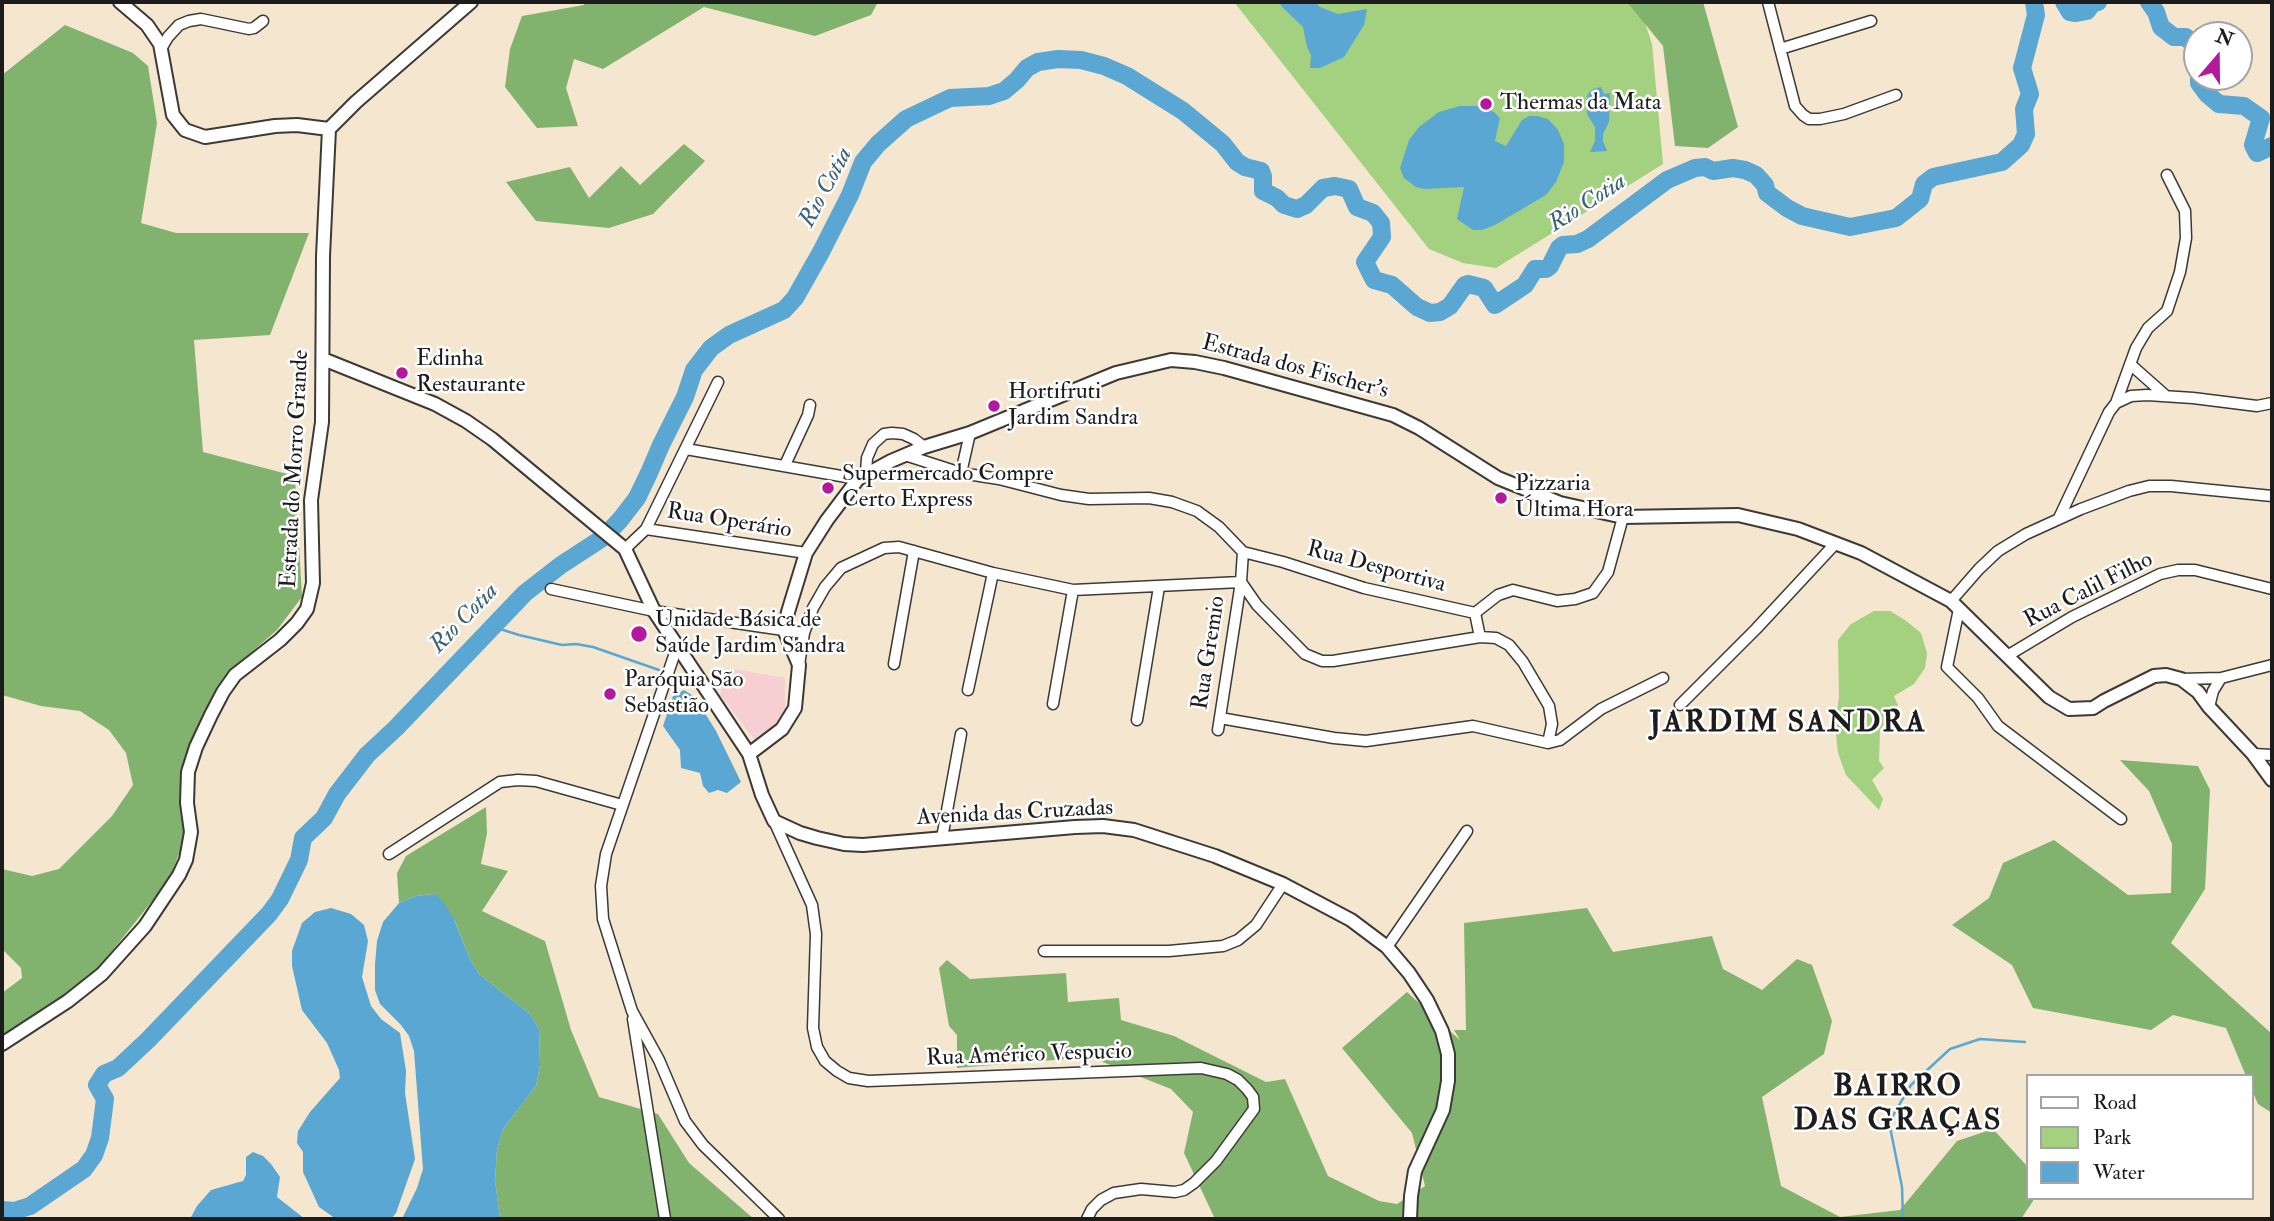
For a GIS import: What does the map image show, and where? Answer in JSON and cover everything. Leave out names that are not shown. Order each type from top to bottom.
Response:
[{"type":"street","points":[[120,2],[155,35],[161,49],[173,115],[185,130],[212,136],[297,125],[329,129],[356,102],[471,2]]},
{"type":"street","points":[[1768,2],[1795,106],[1803,115],[1809,119],[1832,117],[1896,95]]},
{"type":"street","points":[[161,49],[179,25],[188,22],[201,19],[249,29],[263,21]]},
{"type":"street","points":[[1780,49],[1871,21]]},
{"type":"street","name":"Estrada do Morro Grande","points":[[2,1044],[68,1001],[102,974],[145,926],[180,875],[186,860],[191,832],[187,803],[188,772],[211,715],[235,675],[279,640],[307,609],[313,583],[311,500],[321,422],[323,256],[329,129]]},
{"type":"street","points":[[2059,518],[2109,412],[2116,403],[2141,338],[2170,304],[2184,254],[2185,211],[2167,175]]},
{"type":"street","points":[[323,359],[435,404],[466,421],[492,439],[625,549],[654,611],[749,754],[762,795],[774,821]]},
{"type":"street","name":"Estrada dos Fischer's","points":[[785,632],[788,612],[806,553],[827,520],[862,476],[924,447],[970,433],[1116,373],[1171,360],[1195,362],[1277,381],[1393,415],[1419,428],[1498,478],[1560,503],[1623,517],[1738,515],[1798,529],[1861,553],[1955,605],[2049,697],[2069,709],[2093,709],[2154,676],[2166,675],[2181,679]]},
{"type":"street","points":[[2130,364],[2165,395]]},
{"type":"street","points":[[625,549],[646,529],[718,382]]},
{"type":"street","points":[[2116,403],[2132,396],[2147,395],[2256,407],[2272,403]]},
{"type":"street","points":[[785,465],[810,405]]},
{"type":"street","points":[[961,473],[970,433]]},
{"type":"street","points":[[686,449],[862,476],[873,444],[884,434],[903,434],[924,447]]},
{"type":"street","points":[[908,456],[961,473],[999,479],[1060,495],[1089,499],[1149,498],[1172,502],[1197,512],[1219,527],[1242,552]]},
{"type":"street","points":[[2121,820],[1998,726],[1978,698],[1947,667],[1955,605],[1979,569],[1998,551],[2059,518],[2129,491],[2149,485],[2272,496]]},
{"type":"street","points":[[1480,636],[1475,613],[1487,602],[1507,591],[1520,590],[1536,597],[1557,601],[1593,593],[1608,572],[1623,517]]},
{"type":"street","name":"Rua Operário","points":[[646,529],[806,553]]},
{"type":"street","points":[[1680,705],[1835,544]]},
{"type":"street","points":[[749,754],[782,729],[790,718],[797,698],[804,633],[813,608],[825,587],[841,568],[884,548],[899,547],[993,573],[1073,590],[1241,582],[1257,605],[1305,654],[1322,661],[1480,636],[1496,638],[1509,645],[1523,662],[1549,706],[1552,724],[1548,743]]},
{"type":"street","points":[[894,664],[914,551]]},
{"type":"street","name":"Rua Gremio","points":[[1218,730],[1241,582],[1242,552]]},
{"type":"street","name":"Rua Desportiva","points":[[1242,552],[1375,591],[1475,613]]},
{"type":"street","name":"Rua Calil Filho","points":[[2007,656],[2072,617],[2160,574],[2178,569],[2195,570],[2272,589]]},
{"type":"street","points":[[968,690],[993,573]]},
{"type":"street","points":[[1137,720],[1159,587]]},
{"type":"street","points":[[551,589],[654,611],[804,633]]},
{"type":"street","points":[[1053,704],[1073,590]]},
{"type":"street","points":[[785,632],[799,665]]},
{"type":"street","points":[[665,1219],[632,1011],[603,919],[601,886],[606,854],[677,647]]},
{"type":"street","points":[[2181,679],[2221,678],[2272,665]]},
{"type":"street","points":[[1220,718],[1366,741],[1473,726],[1548,743],[1560,740],[1601,709],[1663,678]]},
{"type":"street","points":[[2209,707],[2213,691],[2221,678]]},
{"type":"street","points":[[2181,679],[2198,692],[2253,754],[2272,780]]},
{"type":"street","points":[[942,838],[961,734]]},
{"type":"street","points":[[2253,754],[2272,755]]},
{"type":"street","points":[[389,854],[500,782],[519,779],[536,781],[622,805]]},
{"type":"street","name":"Avenida das Cruzadas","points":[[774,821],[800,833],[844,844],[863,845],[1089,827],[1134,830],[1214,856],[1283,884],[1351,920],[1387,947],[1409,972],[1442,1031],[1448,1055],[1446,1098],[1438,1124],[1415,1171],[1410,1196],[1410,1219]]},
{"type":"street","name":"Rua Américo Vespucio","points":[[774,821],[812,905],[816,934],[813,1028],[817,1047],[825,1061],[849,1078],[868,1081],[1201,1068],[1227,1074],[1247,1089],[1253,1097],[1254,1109],[1216,1161],[1194,1183],[1175,1192],[1141,1189],[1114,1193],[1101,1200],[1087,1219]]},
{"type":"street","points":[[1387,947],[1467,831]]},
{"type":"street","points":[[1044,951],[1170,951],[1223,946],[1238,940],[1256,925],[1283,884]]},
{"type":"street","points":[[632,1011],[659,1060],[685,1121],[703,1145],[779,1219]]},
{"type":"shaded area","points":[[727,668],[785,678],[785,712],[755,740],[720,695]]},
{"type":"green space","points":[[585,2],[878,2],[871,15],[815,36],[704,7],[603,69],[574,59],[566,88],[578,126],[537,128],[505,87],[510,49],[522,16],[584,5]]},
{"type":"green space","name":"Thermas da Mata","points":[[1234,2],[1638,2],[1652,44],[1663,164],[1496,268],[1463,263],[1429,249]]},
{"type":"green space","points":[[1627,2],[1703,2],[1738,127],[1708,148],[1675,146],[1663,46]]},
{"type":"green space","points":[[65,25],[133,53],[148,66],[157,123],[141,223],[176,233],[309,233],[270,335],[194,340],[203,452],[295,476],[302,597],[277,630],[229,672],[189,748],[183,843],[169,880],[80,991],[2,1041],[2,993],[22,978],[21,968],[2,949],[2,869],[32,876],[59,869],[112,816],[133,785],[126,753],[109,730],[80,711],[41,706],[2,695],[2,75]]},
{"type":"green space","points":[[684,144],[705,161],[653,214],[609,228],[536,221],[506,182],[570,167],[589,198],[621,166],[640,185]]},
{"type":"green space","points":[[1874,611],[1890,611],[1905,620],[1921,633],[1927,653],[1925,668],[1914,684],[1894,696],[1898,705],[1880,730],[1879,761],[1884,768],[1872,780],[1883,799],[1879,810],[1846,775],[1838,753],[1835,725],[1839,697],[1838,640],[1851,624]]},
{"type":"green space","points":[[2120,760],[2198,766],[2210,790],[2205,889],[2171,943],[2272,1034],[2272,1113],[2258,1104],[2253,1093],[2253,1074],[2245,1074],[2226,1028],[2173,1015],[2151,1030],[2033,1008],[2012,965],[1952,925],[1989,898],[2003,863],[2054,840],[2128,895],[2171,893],[2172,844],[2149,791]]},
{"type":"green space","points":[[486,807],[487,833],[481,864],[508,871],[482,911],[545,941],[571,1030],[599,1097],[658,1114],[689,1163],[754,1219],[500,1219],[495,1180],[497,1150],[503,1129],[536,1086],[540,1065],[539,1029],[530,1014],[479,974],[455,921],[441,900],[433,894],[416,896],[399,903],[397,873],[406,856]]},
{"type":"green space","points":[[1587,908],[1613,952],[1712,936],[1723,969],[1762,990],[1797,959],[1812,965],[1832,1021],[1824,1054],[1762,1097],[1781,1186],[1840,1217],[1900,1210],[1957,1141],[1993,1129],[2025,1164],[2025,1200],[2033,1201],[2021,1219],[1215,1219],[1184,1153],[1193,1112],[1171,1089],[1090,1057],[957,1068],[957,1035],[949,1026],[939,968],[947,960],[970,979],[1066,973],[1068,1002],[1119,998],[1121,1020],[1174,1036],[1266,1082],[1285,1079],[1328,1176],[1379,1201],[1397,1204],[1425,1186],[1412,1133],[1342,1048],[1407,992],[1460,1040],[1454,1030],[1466,1030],[1464,923]]},
{"type":"water","points":[[1284,2],[1315,2],[1320,7],[1338,14],[1367,9],[1364,25],[1344,57],[1320,68],[1310,68],[1311,55],[1303,27],[1280,5]]},
{"type":"water","points":[[1601,87],[1604,94],[1610,93],[1609,122],[1603,134],[1607,151],[1590,152],[1595,141],[1595,127],[1587,114],[1586,101],[1593,89]]},
{"type":"water","points":[[1460,106],[1479,106],[1494,112],[1500,118],[1495,141],[1506,146],[1522,120],[1529,116],[1548,119],[1558,130],[1564,144],[1564,162],[1556,182],[1546,195],[1482,230],[1473,230],[1457,219],[1464,187],[1416,187],[1404,178],[1400,168],[1409,140],[1419,127],[1439,112]]},
{"type":"water","points":[[684,690],[695,697],[716,731],[741,782],[727,793],[718,790],[709,793],[703,786],[700,773],[681,768],[680,750],[663,726],[673,696]]},
{"type":"water","points":[[434,894],[442,900],[454,919],[479,974],[530,1014],[539,1029],[540,1065],[536,1086],[503,1129],[497,1150],[495,1180],[500,1219],[402,1219],[423,1169],[414,1051],[409,1036],[380,1004],[375,990],[377,941],[383,922],[399,903],[416,896]]},
{"type":"water","points":[[331,908],[351,914],[364,925],[368,941],[362,977],[371,1006],[381,1019],[400,1033],[406,1071],[405,1093],[415,1159],[396,1213],[391,1219],[336,1219],[319,1207],[303,1172],[303,1152],[297,1143],[298,1131],[310,1112],[340,1078],[327,1043],[302,1010],[292,966],[292,951],[302,923],[315,912]]},
{"type":"water","points":[[253,1152],[263,1156],[280,1177],[277,1197],[305,1219],[190,1219],[211,1190],[243,1181],[246,1175],[246,1157]]},
{"type":"waterway","name":"Rio Cotia","points":[[2,1210],[14,1211],[30,1206],[84,1169],[94,1155],[100,1138],[105,1099],[97,1085],[104,1074],[118,1068],[148,1040],[269,914],[280,899],[299,860],[303,838],[324,818],[337,794],[367,755],[525,593],[604,537],[620,520],[637,498],[685,397],[694,370],[711,348],[729,335],[784,310],[795,298],[850,195],[863,162],[878,144],[906,119],[950,98],[989,96],[1004,91],[1027,68],[1038,62],[1081,60],[1104,66],[1127,76],[1183,111],[1223,144],[1237,162],[1261,171],[1263,191],[1284,205],[1297,209],[1306,205],[1323,188],[1335,186],[1349,189],[1357,207],[1373,213],[1381,223],[1382,237],[1365,262],[1374,280],[1392,285],[1417,307],[1430,313],[1440,312],[1450,306],[1468,284],[1484,288],[1495,305],[1525,285],[1535,269],[1546,269],[1550,266],[1563,245],[1577,244],[1588,239],[1667,180],[1695,168],[1705,167],[1713,171],[1733,168],[1745,170],[1756,175],[1765,185],[1767,193],[1802,216],[1850,227],[1896,218],[1920,199],[1924,184],[1933,177],[2002,162],[2021,145],[2026,134],[2024,109],[2030,94],[2022,68],[2036,15],[2034,2]]},
{"type":"waterway","name":"Rio Cotia","points":[[2064,2],[2070,12],[2076,13],[2087,11],[2092,4],[2098,2]]},
{"type":"waterway","name":"Rio Cotia","points":[[2149,2],[2161,27],[2174,37],[2183,37]]},
{"type":"waterway","name":"Rio Cotia","points":[[2205,91],[2219,104],[2244,106],[2261,118],[2253,145],[2257,153],[2272,146]]},
{"type":"waterway","points":[[497,623],[500,629],[519,635],[562,645],[593,647],[659,670]]},
{"type":"waterway","points":[[1903,1219],[1902,1187],[1889,1122],[1911,1085],[1950,1049],[1980,1039],[2025,1042]]},
{"type":"place","name":"Thermas da Mata","points":[[1486,104]]},
{"type":"place","name":"Edinha Restaurante","points":[[402,373]]},
{"type":"place","name":"Hortifruti Jardim Sandra","points":[[994,406]]},
{"type":"place","name":"Supermercado Compre Certo Express","points":[[828,488]]},
{"type":"place","name":"Pizzaria Última Hora","points":[[1501,498]]},
{"type":"place","name":"Unidade Básica de Saúde Jardim Sandra","points":[[639,634]]},
{"type":"place","name":"Paróquia São Sebastião","points":[[610,694]]},
{"type":"district","name":"JARDIM SANDRA","points":[[1788,725]]},
{"type":"district","name":"BAIRRO DAS GRAÇAS","points":[[1898,1106]]}]
